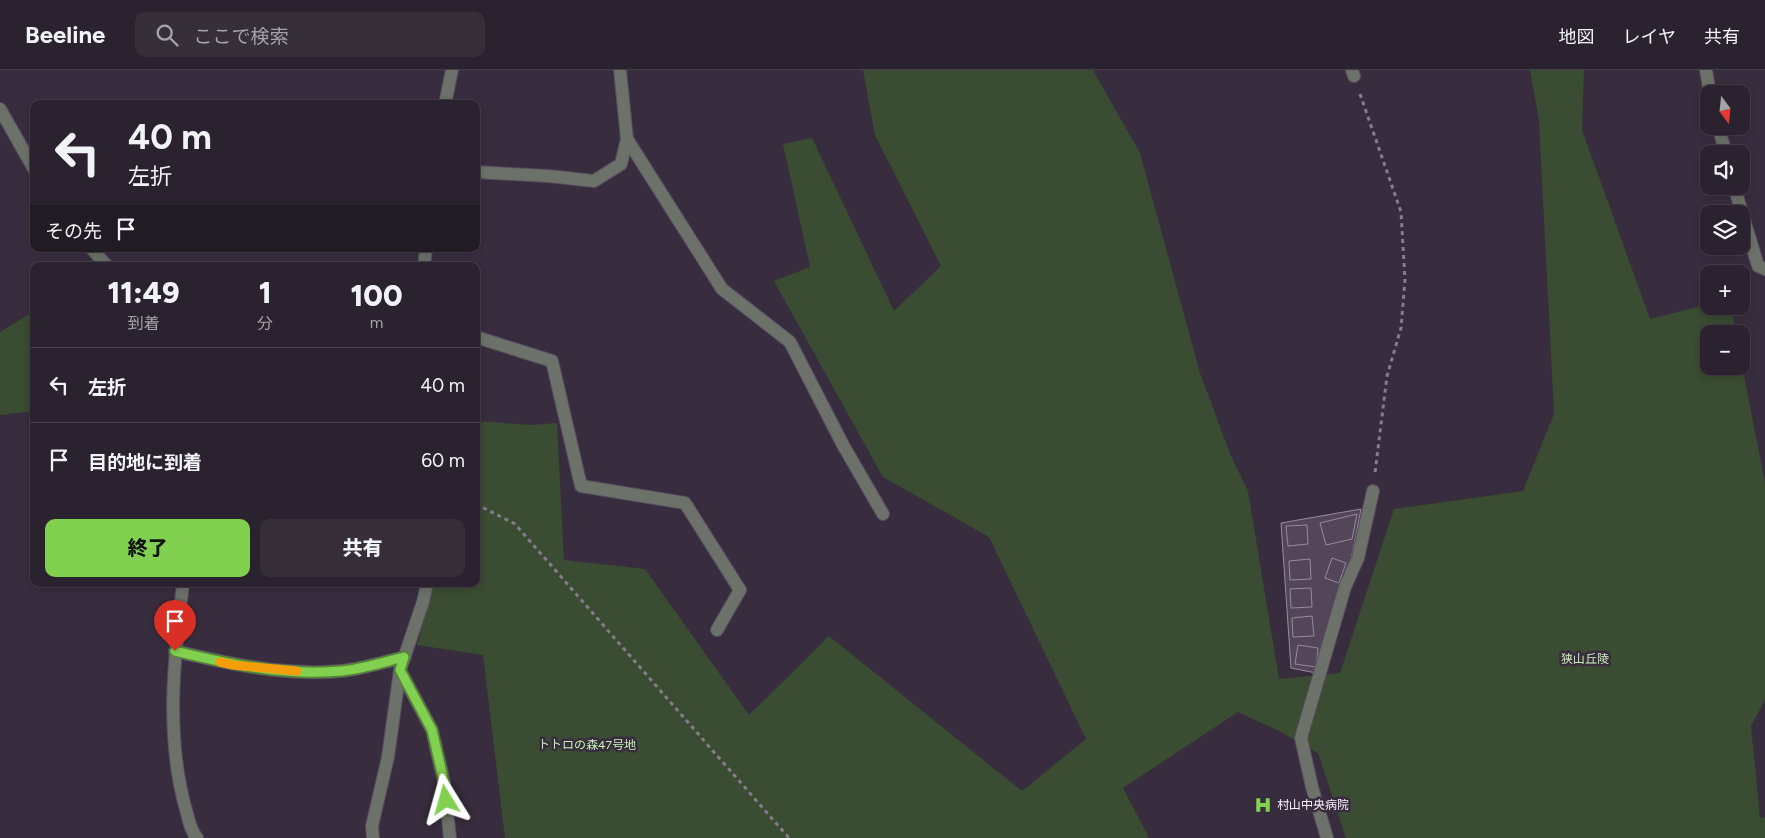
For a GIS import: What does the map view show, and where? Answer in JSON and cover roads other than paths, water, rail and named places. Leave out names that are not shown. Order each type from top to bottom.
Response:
[{"type":"street","points":[[446,100],[452,70]]},
{"type":"street","points":[[480,172],[594,181],[621,164],[627,139],[620,70]]},
{"type":"street","points":[[1706,70],[1708,85]]},
{"type":"street","points":[[0,109],[30,162]]},
{"type":"street","points":[[627,139],[722,289],[790,342],[843,445],[883,514]]},
{"type":"street","points":[[1737,195],[1758,266],[1765,269]]},
{"type":"street","points":[[95,252],[103,262]]},
{"type":"street","points":[[480,338],[552,361],[581,486],[685,503],[740,590],[717,630]]},
{"type":"street","points":[[1327,838],[1312,788],[1302,738],[1345,587],[1358,558],[1372,491]]},
{"type":"street","points":[[183,587],[173,667],[174,735],[181,792],[192,832],[197,838]]},
{"type":"street","points":[[373,838],[372,826],[388,757],[400,670],[424,602],[426,587]]},
{"type":"street","points":[[175,651],[233,665],[300,671],[342,671],[404,657]]},
{"type":"street","points":[[400,670],[432,730],[444,782],[450,838]]},
{"type":"place","name":"村山中央病院","points":[[1263,805]]},
{"type":"park label","name":"狭山丘陵","points":[[1585,659]]},
{"type":"park label","name":"トトロの森47号地","points":[[587,745]]}]
